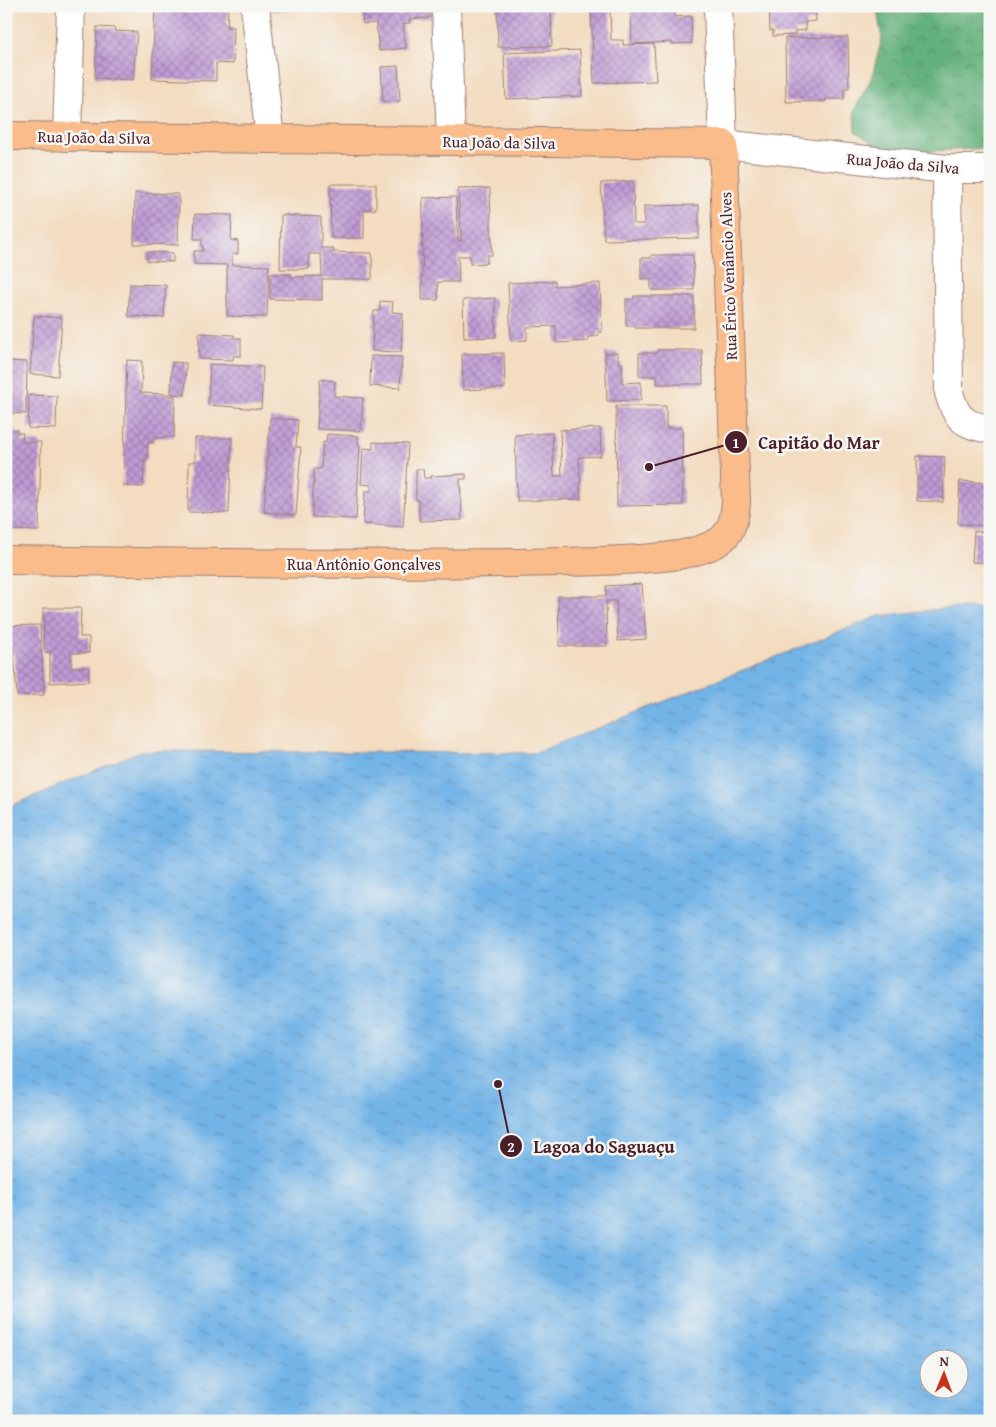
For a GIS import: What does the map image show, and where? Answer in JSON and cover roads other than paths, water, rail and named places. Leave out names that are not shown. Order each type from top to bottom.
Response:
[{"type":"main road","name":"Rua João da Silva","points":[[6,136],[722,144]]},
{"type":"main road","name":"Rua Érico Venâncio Alves","points":[[719,541],[728,532],[734,518],[736,502],[722,144]]},
{"type":"main road","name":"Rua Antônio Gonçalves","points":[[6,560],[220,564],[583,562],[627,560],[682,554],[704,548],[719,541]]},
{"type":"street","points":[[67,137],[71,6]]},
{"type":"street","points":[[255,6],[270,139]]},
{"type":"street","points":[[446,6],[451,141]]},
{"type":"street","name":"Rua Érico Venâncio Alves","points":[[718,6],[722,144]]},
{"type":"street","name":"Rua João da Silva","points":[[722,144],[947,169],[990,169]]},
{"type":"street","points":[[947,169],[949,393],[954,411],[968,424],[990,429]]},
{"type":"water","points":[[950,608],[990,609],[990,1421],[6,1421],[6,808],[141,751],[535,753],[879,616]]},
{"type":"place","name":"Capitão do Mar","points":[[649,467]]},
{"type":"place","name":"Lagoa do Saguaçu","points":[[498,1084]]}]
